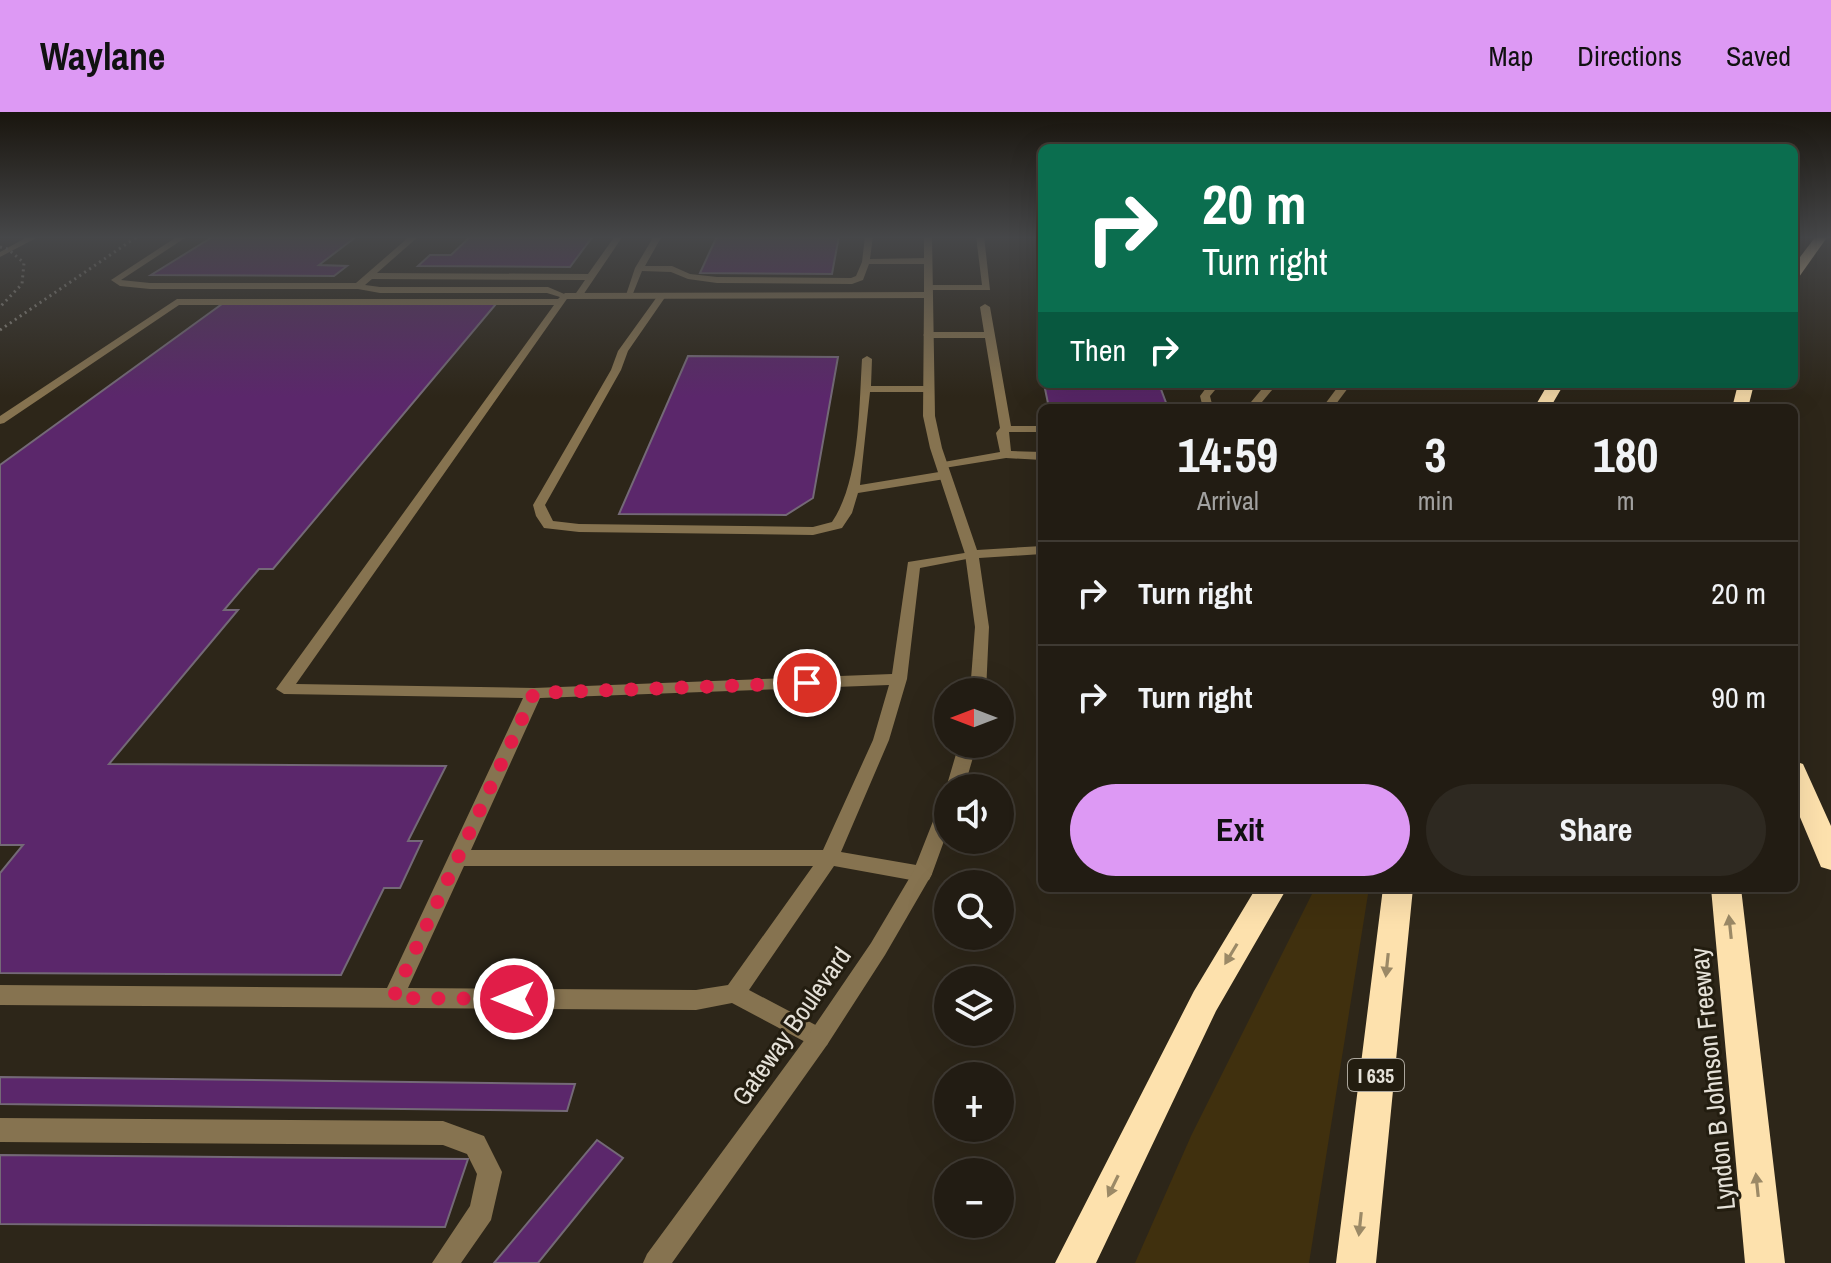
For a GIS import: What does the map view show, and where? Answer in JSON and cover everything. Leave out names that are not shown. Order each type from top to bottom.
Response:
[{"type":"highway","points":[[1798,781],[1831,859]]},
{"type":"highway","points":[[1075,1263],[1212,988],[1270,892]]},
{"type":"highway","name":"I 635","points":[[1356,1263],[1398,892]]},
{"type":"highway","name":"Lyndon B Johnson Freeway","points":[[1726,892],[1765,1263]]},
{"type":"street","points":[[378,290],[548,290],[568,298]]},
{"type":"street","points":[[577,290],[284,689],[534,693],[899,679]]},
{"type":"street","points":[[628,296],[630,290]]},
{"type":"street","points":[[0,421],[177,302],[962,290]]},
{"type":"street","points":[[928,292],[929,416],[943,470],[972,554],[982,627],[979,678]]},
{"type":"street","points":[[662,296],[623,351],[616,370],[539,505],[549,525],[813,531],[837,525],[843,519],[854,490],[867,359]]},
{"type":"street","points":[[985,307],[1006,429]]},
{"type":"street","points":[[928,335],[990,335]]},
{"type":"street","points":[[1254,404],[1268,388]]},
{"type":"street","points":[[1330,404],[1343,388]]},
{"type":"street","points":[[866,389],[929,389]]},
{"type":"street","points":[[1006,454],[1002,433],[1006,429],[1038,429]]},
{"type":"street","points":[[854,490],[1006,454],[1038,456]]},
{"type":"street","points":[[734,993],[829,858],[881,740],[899,679],[913,565],[972,554],[1038,550]]},
{"type":"street","points":[[393,998],[534,693]]},
{"type":"street","name":"Gateway Boulevard","points":[[656,1263],[819,1038],[878,949],[922,874],[934,843]]},
{"type":"street","points":[[456,858],[829,858],[922,874]]},
{"type":"street","points":[[0,995],[696,1000],[734,993],[819,1038]]},
{"type":"street","points":[[0,1130],[443,1133],[475,1145],[490,1172],[482,1211],[445,1263]]},
{"type":"shaded area","points":[[1313,892],[1368,892],[1309,1263],[1135,1263],[1191,1136]]},
{"type":"building","points":[[222,304],[496,304],[273,569],[259,569],[224,610],[238,610],[109,764],[446,766],[408,841],[422,841],[400,888],[384,888],[341,975],[0,973],[0,873],[23,845],[0,845],[0,465]]},
{"type":"building","points":[[688,356],[838,357],[813,498],[786,515],[619,514]]},
{"type":"building","points":[[1045,388],[1160,388],[1166,404],[1048,404]]},
{"type":"building","points":[[0,1077],[575,1084],[567,1111],[0,1104]]},
{"type":"building","points":[[597,1140],[623,1158],[538,1263],[494,1263]]},
{"type":"building","points":[[0,1155],[468,1159],[445,1227],[0,1224]]},
{"type":"railway","points":[[0,307],[17,290]]},
{"type":"railway","points":[[0,330],[59,290]]},
{"type":"route","points":[[514,999],[393,998],[534,693],[807,683]]}]
